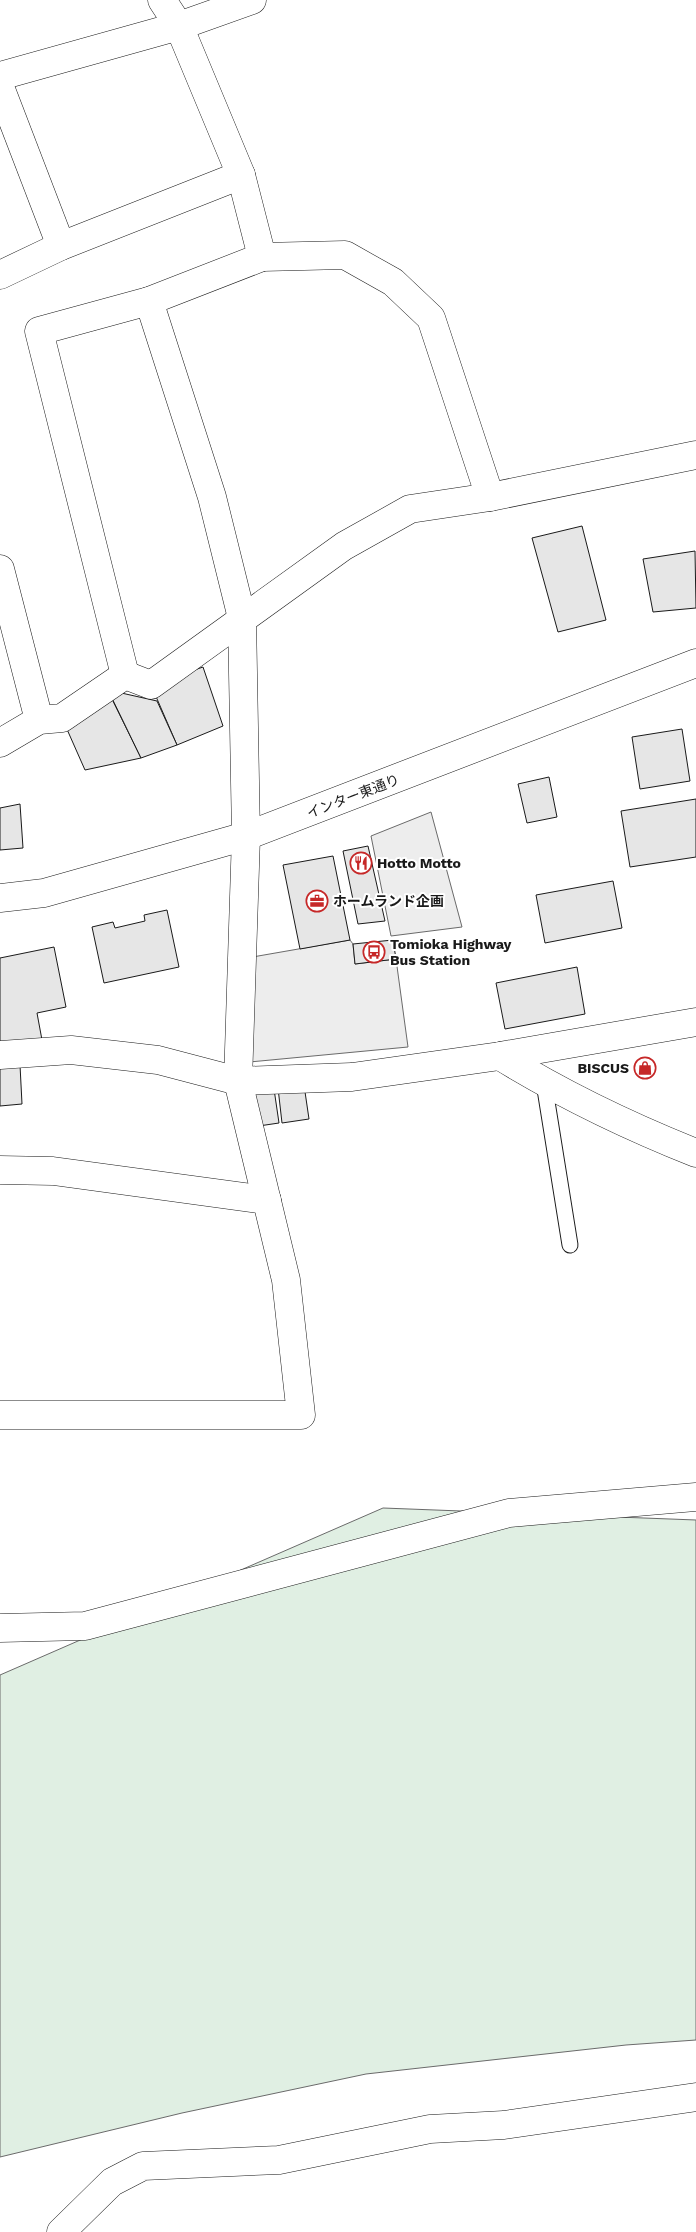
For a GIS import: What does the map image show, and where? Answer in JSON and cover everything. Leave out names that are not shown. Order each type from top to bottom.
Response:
[{"type":"street","points":[[162,0],[179,26],[242,175],[262,256]]},
{"type":"street","points":[[0,76],[179,26],[252,0]]},
{"type":"street","points":[[0,87],[61,246]]},
{"type":"street","points":[[0,275],[61,246],[242,175]]},
{"type":"street","points":[[125,675],[39,330],[148,301],[262,256],[345,255],[393,282],[431,318],[490,497]]},
{"type":"street","points":[[0,1415],[301,1415],[286,1280],[238,1081],[246,836],[242,618],[212,498],[148,301]]},
{"type":"street","points":[[125,675],[151,685],[344,546],[410,510],[490,497],[696,455]]},
{"type":"street","points":[[0,569],[39,720]]},
{"type":"street","name":"インター東通り","points":[[0,898],[44,893],[246,836],[696,663]]},
{"type":"street","points":[[0,743],[39,720],[62,718],[125,675]]},
{"type":"street","points":[[0,1056],[71,1050],[158,1060],[238,1081],[352,1077],[500,1056],[696,1022]]},
{"type":"street","points":[[500,1056],[544,1083],[656,1137],[696,1153]]},
{"type":"street","points":[[0,1170],[53,1172],[266,1200]]},
{"type":"street","points":[[0,1628],[85,1626],[509,1513],[696,1497]]},
{"type":"street","points":[[61,2232],[112,2182],[143,2166],[279,2160],[430,2129],[504,2125],[696,2097]]},
{"type":"lane","points":[[544,1083],[570,1245]]},
{"type":"green space","points":[[383,1508],[696,1520],[696,2040],[626,2045],[366,2074],[182,2113],[0,2157],[0,1675]]},
{"type":"shaded area","points":[[431,812],[462,927],[391,936],[371,836]]},
{"type":"shaded area","points":[[350,940],[353,944],[355,964],[396,959],[408,1047],[239,1063],[241,959]]},
{"type":"building","points":[[582,526],[606,620],[558,632],[532,538]]},
{"type":"building","points":[[695,551],[696,608],[653,612],[643,559]]},
{"type":"building","points":[[203,667],[223,726],[177,745],[151,685]]},
{"type":"building","points":[[107,689],[141,758],[85,770],[62,718]]},
{"type":"building","points":[[108,690],[157,701],[177,745],[141,758]]},
{"type":"building","points":[[682,729],[690,781],[640,789],[632,737]]},
{"type":"building","points":[[549,777],[557,817],[527,823],[518,784]]},
{"type":"building","points":[[696,799],[696,857],[630,867],[621,811]]},
{"type":"building","points":[[20,804],[23,848],[0,850],[0,808]]},
{"type":"building","points":[[368,846],[385,921],[358,924],[343,851]]},
{"type":"building","points":[[333,856],[350,940],[300,949],[283,865]]},
{"type":"building","points":[[613,881],[622,928],[545,943],[536,895]]},
{"type":"building","points":[[167,910],[179,967],[104,983],[92,927],[113,922],[115,928],[145,921],[144,915]]},
{"type":"building","name":"Tomioka Highway Bus Station","points":[[393,940],[396,959],[355,964],[353,944]]},
{"type":"building","points":[[54,947],[66,1007],[37,1013],[42,1040],[0,1048],[0,958]]},
{"type":"building","points":[[577,967],[585,1014],[505,1029],[496,983]]},
{"type":"building","points":[[20,1065],[22,1104],[0,1106],[0,1066]]},
{"type":"building","points":[[304,1085],[309,1119],[282,1123],[278,1088]]},
{"type":"building","points":[[274,1089],[279,1123],[252,1127],[247,1092]]},
{"type":"place","name":"Hotto Motto","points":[[361,863]]},
{"type":"place","name":"ホームランド企画","points":[[317,901]]},
{"type":"place","name":"Tomioka Highway Bus Station","points":[[374,952]]},
{"type":"place","name":"BISCUS","points":[[645,1068]]}]
